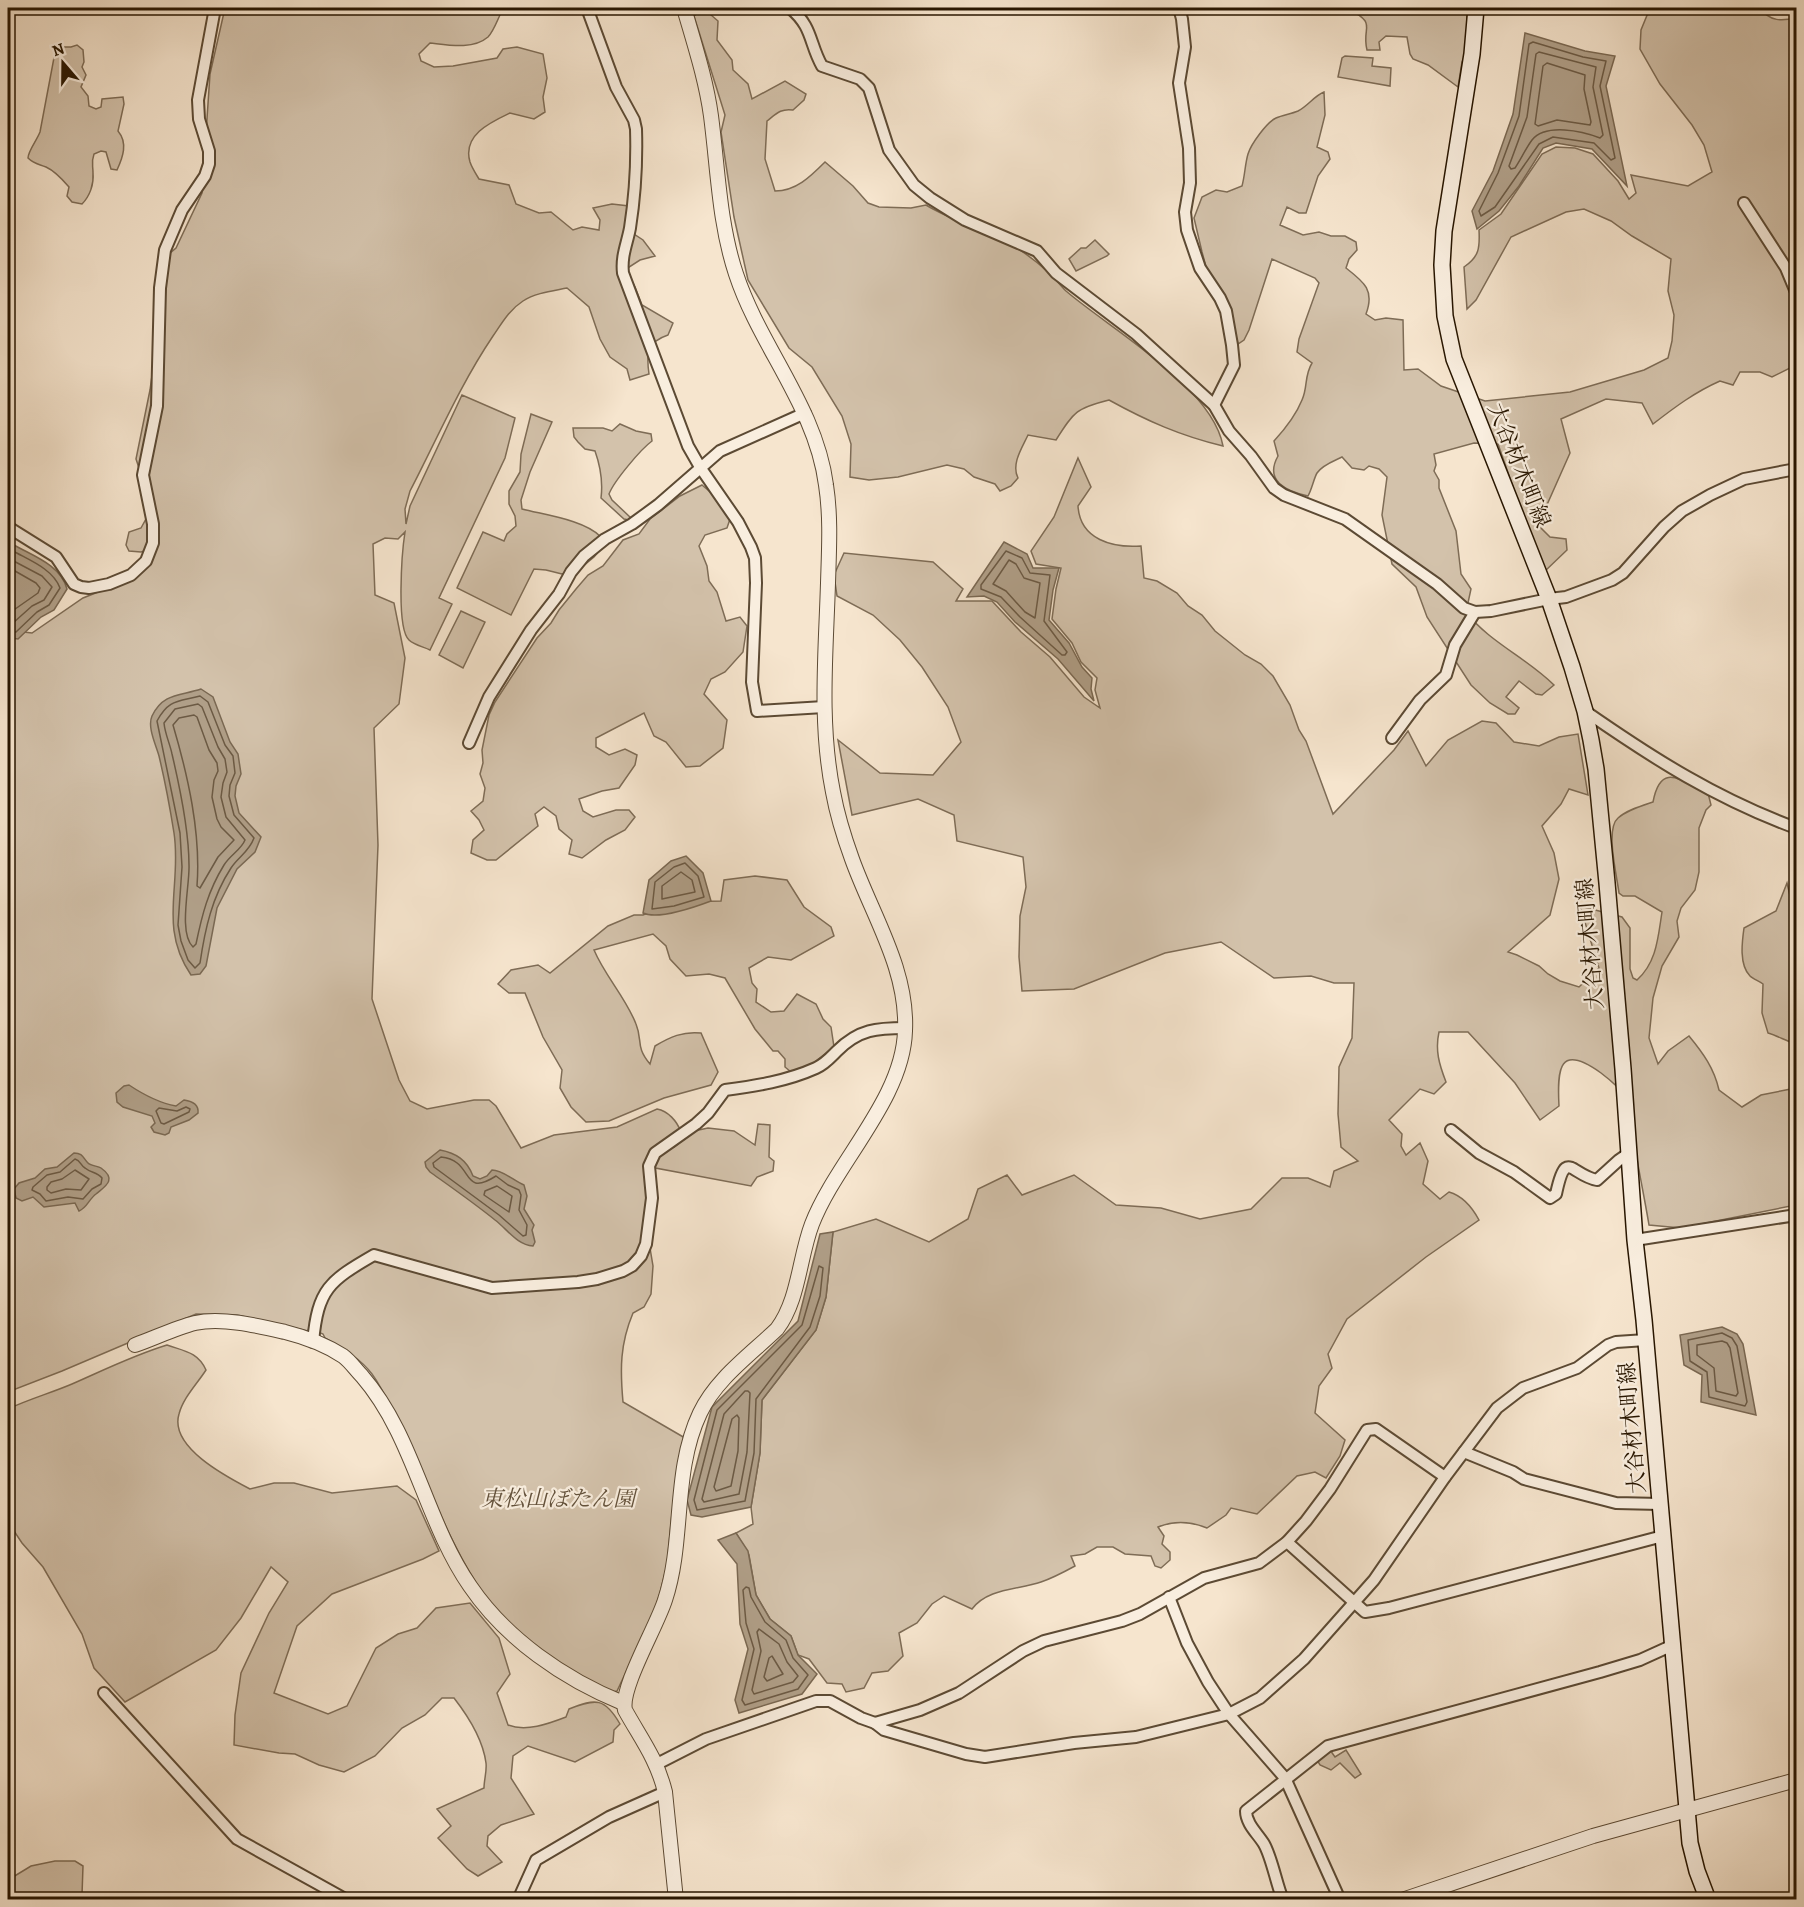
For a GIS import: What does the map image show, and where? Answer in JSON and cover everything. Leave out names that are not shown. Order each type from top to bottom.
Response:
[{"type":"main road","name":"大谷材木町線","points":[[1476,8],[1472,54],[1444,231],[1442,264],[1445,316],[1454,359],[1549,599],[1585,711],[1598,793],[1635,1240],[1646,1340],[1690,1843],[1697,1871],[1708,1899]]},
{"type":"street","points":[[8,527],[56,556],[74,584],[81,587],[89,588],[109,584],[130,575],[146,561],[153,543],[153,524],[143,475],[157,406],[160,288],[165,250],[182,210],[205,176],[209,164],[209,151],[200,119],[198,91],[215,8]]},
{"type":"street","points":[[587,8],[616,87],[634,120],[636,129],[630,228],[621,258],[622,273],[688,446],[752,547],[756,592],[752,682],[757,711],[824,707]]},
{"type":"street","points":[[676,1899],[665,1792],[657,1764],[624,1710],[623,1703],[628,1683],[660,1618],[666,1597],[673,1566],[683,1472],[695,1424],[719,1383],[777,1329],[784,1319],[792,1300],[813,1222],[888,1091],[902,1052],[906,1028],[902,987],[891,953],[851,858],[828,763],[824,707],[830,539],[826,481],[818,447],[805,413],[755,322],[728,247],[722,220],[710,112],[684,8]]},
{"type":"street","points":[[790,8],[801,17],[808,29],[822,66],[860,79],[869,88],[889,150],[914,184],[930,198],[965,220],[1036,251],[1056,273],[1136,334],[1214,405],[1229,431],[1274,488],[1284,495],[1345,519],[1429,578],[1464,608],[1475,612],[1491,612],[1566,597],[1617,576],[1682,511],[1744,479],[1797,469]]},
{"type":"street","points":[[1179,8],[1185,46],[1179,83],[1189,148],[1190,183],[1185,212],[1187,230],[1200,267],[1226,311],[1234,365],[1214,405]]},
{"type":"street","points":[[1744,203],[1781,259],[1797,291]]},
{"type":"street","points":[[469,743],[489,697],[531,630],[559,594],[571,572],[584,556],[604,539],[632,524],[658,505],[720,451],[805,413]]},
{"type":"street","points":[[1392,738],[1420,700],[1446,675],[1455,645],[1475,612]]},
{"type":"street","points":[[1585,711],[1645,753],[1708,790],[1762,816],[1797,828]]},
{"type":"street","points":[[313,1342],[318,1305],[325,1292],[350,1269],[374,1256],[492,1287],[578,1282],[623,1271],[632,1266],[646,1244],[652,1198],[649,1166],[655,1153],[696,1124],[708,1113],[725,1090],[773,1083],[817,1068],[831,1059],[838,1050],[859,1034],[871,1029],[906,1028]]},
{"type":"street","points":[[1451,1130],[1479,1153],[1514,1172],[1550,1198],[1556,1194],[1559,1178],[1568,1167],[1575,1168],[1588,1179],[1597,1180],[1629,1153]]},
{"type":"street","points":[[1635,1240],[1797,1215]]},
{"type":"street","points":[[135,1345],[196,1323],[225,1322],[257,1325],[301,1336],[345,1357],[373,1389],[399,1437],[452,1556],[468,1584],[494,1617],[541,1657],[567,1675],[623,1703]]},
{"type":"street","points":[[657,1764],[706,1739],[816,1701],[831,1701],[875,1723],[884,1730],[966,1754],[985,1757],[1074,1743],[1136,1737],[1230,1714],[1260,1698],[1284,1678],[1356,1602],[1497,1408],[1523,1388],[1569,1372],[1608,1344],[1646,1340]]},
{"type":"street","points":[[875,1723],[920,1710],[959,1693],[1023,1651],[1044,1641],[1122,1621],[1140,1614],[1204,1578],[1259,1563],[1287,1542],[1330,1489],[1367,1430],[1376,1429],[1445,1477]]},
{"type":"street","points":[[1464,1452],[1513,1472],[1524,1479],[1616,1503],[1660,1504]]},
{"type":"street","points":[[1287,1542],[1365,1612],[1389,1608],[1663,1536]]},
{"type":"street","points":[[1169,1597],[1187,1643],[1208,1682],[1230,1714],[1285,1778],[1340,1899]]},
{"type":"street","points":[[1283,1899],[1274,1877],[1269,1854],[1245,1814],[1247,1808],[1328,1746],[1600,1672],[1640,1660],[1673,1645]]},
{"type":"street","points":[[105,1693],[237,1839],[346,1899]]},
{"type":"street","points":[[1402,1899],[1593,1836],[1797,1780]]},
{"type":"street","points":[[518,1899],[536,1860],[609,1817],[665,1792]]},
{"type":"green space","name":"東松山ぼたん園","points":[[225,8],[500,8],[502,11],[492,31],[482,41],[460,46],[430,43],[419,54],[421,61],[434,67],[497,58],[503,49],[517,47],[543,54],[547,78],[543,97],[545,112],[534,119],[510,113],[487,125],[470,144],[470,162],[474,171],[479,179],[509,185],[516,204],[539,213],[551,212],[573,230],[582,227],[599,230],[600,220],[593,208],[612,204],[629,206],[634,234],[643,240],[655,256],[640,260],[626,269],[642,305],[673,323],[668,335],[656,341],[649,349],[649,374],[630,380],[627,369],[610,357],[600,339],[589,307],[567,288],[528,298],[506,317],[459,393],[410,491],[405,509],[406,524],[410,506],[462,395],[515,418],[505,458],[439,598],[452,604],[430,650],[409,640],[402,621],[401,589],[405,532],[398,539],[385,538],[373,544],[375,595],[394,603],[405,658],[399,704],[374,728],[378,845],[372,999],[399,1080],[410,1101],[427,1109],[474,1100],[489,1100],[496,1106],[521,1148],[554,1135],[617,1127],[657,1109],[672,1117],[681,1132],[658,1146],[648,1158],[674,1147],[694,1131],[708,1128],[734,1131],[755,1145],[758,1124],[770,1125],[769,1157],[774,1161],[773,1171],[757,1177],[751,1186],[655,1168],[650,1248],[653,1266],[651,1294],[644,1307],[633,1313],[623,1346],[621,1379],[623,1402],[685,1438],[672,1513],[667,1565],[660,1593],[653,1615],[617,1691],[613,1692],[553,1661],[502,1618],[486,1598],[460,1556],[409,1444],[376,1380],[362,1363],[325,1338],[323,1334],[309,1328],[308,1331],[237,1315],[196,1314],[8,1392],[8,622],[15,631],[32,633],[83,598],[118,584],[153,549],[141,552],[129,551],[126,545],[129,532],[141,528],[147,517],[136,459],[150,390],[169,254],[176,248],[202,193],[210,74]]},
{"type":"green space","points":[[703,8],[718,21],[717,40],[732,60],[733,70],[748,84],[752,99],[785,81],[806,94],[804,100],[793,110],[782,111],[767,121],[765,159],[775,191],[796,186],[825,162],[853,186],[868,203],[879,207],[911,208],[926,205],[1014,246],[1043,268],[1066,291],[1157,360],[1180,381],[1200,402],[1215,424],[1223,446],[1164,427],[1109,400],[1077,412],[1056,440],[1028,435],[1017,462],[1018,478],[1011,486],[1000,491],[995,484],[974,477],[964,469],[947,465],[898,477],[869,480],[850,477],[851,444],[842,416],[812,367],[789,348],[748,280],[734,217],[721,132],[725,115],[694,16]]},
{"type":"green space","points":[[1347,8],[1468,8],[1469,27],[1466,53],[1462,62],[1458,87],[1428,65],[1413,59],[1407,37],[1386,36],[1379,42],[1380,50],[1367,50],[1366,22]]},
{"type":"green space","points":[[1650,8],[1760,8],[1772,18],[1786,20],[1796,18],[1796,365],[1772,377],[1760,372],[1740,372],[1733,385],[1720,381],[1711,385],[1685,400],[1653,424],[1642,403],[1606,399],[1561,419],[1570,453],[1538,525],[1550,537],[1566,539],[1567,550],[1543,573],[1498,444],[1474,443],[1434,454],[1436,465],[1434,471],[1456,531],[1461,574],[1471,589],[1466,612],[1475,623],[1554,685],[1542,695],[1536,694],[1519,681],[1506,697],[1519,708],[1515,714],[1508,714],[1490,703],[1471,685],[1427,617],[1416,587],[1392,564],[1382,515],[1387,477],[1379,469],[1369,466],[1364,470],[1352,468],[1342,457],[1319,470],[1308,496],[1285,488],[1276,478],[1274,465],[1278,456],[1274,441],[1300,406],[1312,363],[1297,352],[1299,339],[1319,283],[1315,278],[1272,259],[1249,330],[1244,340],[1238,344],[1226,298],[1208,274],[1194,218],[1202,197],[1216,190],[1227,192],[1242,186],[1250,150],[1268,124],[1276,118],[1298,111],[1324,92],[1325,115],[1317,147],[1328,152],[1330,159],[1318,176],[1306,213],[1299,213],[1287,207],[1280,225],[1303,235],[1319,232],[1331,236],[1345,236],[1356,242],[1357,250],[1349,259],[1346,268],[1366,287],[1369,299],[1366,314],[1375,320],[1386,318],[1403,320],[1404,370],[1418,369],[1441,386],[1485,401],[1570,392],[1644,370],[1668,358],[1674,315],[1668,291],[1671,259],[1611,221],[1584,209],[1566,212],[1511,237],[1476,300],[1467,309],[1464,267],[1473,260],[1478,252],[1479,230],[1501,214],[1542,154],[1556,147],[1575,148],[1593,154],[1618,181],[1629,199],[1636,193],[1631,175],[1688,186],[1712,172],[1704,145],[1692,125],[1660,84],[1640,49],[1641,30]]},
{"type":"green space","points":[[77,45],[83,50],[82,67],[86,75],[81,87],[88,96],[89,106],[96,109],[101,107],[102,99],[123,97],[124,104],[118,131],[123,140],[123,155],[117,170],[111,169],[106,152],[101,151],[94,154],[92,186],[82,204],[72,202],[67,196],[69,187],[56,173],[28,158],[40,132],[56,47]]},
{"type":"green space","points":[[1345,56],[1373,58],[1372,66],[1391,68],[1390,86],[1338,77],[1342,58]]},
{"type":"green space","points":[[1095,240],[1109,254],[1076,271],[1069,259],[1081,248],[1086,248]]},
{"type":"green space","points":[[531,414],[552,422],[530,472],[521,500],[522,509],[585,526],[601,537],[600,550],[577,571],[562,574],[534,569],[511,615],[457,588],[483,532],[504,541],[507,534],[516,526],[515,516],[509,504],[509,491],[520,472],[521,454]]},
{"type":"green space","points":[[620,424],[651,434],[652,441],[628,466],[609,494],[612,500],[631,518],[629,520],[624,519],[601,498],[601,474],[595,451],[585,449],[578,442],[574,437],[573,428],[603,428],[612,431]]},
{"type":"green space","points":[[1078,458],[1091,487],[1078,506],[1080,518],[1085,527],[1100,540],[1120,545],[1141,546],[1144,578],[1157,581],[1177,593],[1188,606],[1202,615],[1215,631],[1245,655],[1261,664],[1273,676],[1290,705],[1299,730],[1306,741],[1333,814],[1394,750],[1408,731],[1426,766],[1448,740],[1482,721],[1496,723],[1514,742],[1539,746],[1559,737],[1578,734],[1588,795],[1569,789],[1561,804],[1542,826],[1554,853],[1559,879],[1550,915],[1508,952],[1539,966],[1560,981],[1579,987],[1599,968],[1580,906],[1622,917],[1630,928],[1630,969],[1633,978],[1637,980],[1644,973],[1653,957],[1662,912],[1635,896],[1623,896],[1619,893],[1612,842],[1614,824],[1618,818],[1634,808],[1653,802],[1661,781],[1667,778],[1681,780],[1708,793],[1711,805],[1706,810],[1699,828],[1699,872],[1695,890],[1681,908],[1677,921],[1679,937],[1662,966],[1653,998],[1649,1038],[1658,1064],[1668,1051],[1689,1036],[1707,1061],[1719,1090],[1742,1107],[1761,1095],[1796,1088],[1796,1205],[1681,1228],[1649,1225],[1636,1153],[1632,1109],[1622,1091],[1587,1064],[1569,1060],[1560,1071],[1559,1106],[1540,1120],[1515,1083],[1468,1032],[1439,1032],[1438,1057],[1446,1082],[1434,1094],[1420,1089],[1389,1120],[1402,1134],[1401,1146],[1406,1155],[1420,1143],[1428,1161],[1423,1184],[1440,1199],[1449,1192],[1459,1196],[1470,1206],[1479,1220],[1426,1257],[1347,1319],[1328,1354],[1332,1368],[1319,1386],[1315,1413],[1345,1440],[1340,1456],[1326,1478],[1315,1472],[1297,1476],[1257,1514],[1231,1508],[1226,1515],[1207,1528],[1182,1522],[1158,1527],[1164,1536],[1162,1544],[1170,1552],[1170,1560],[1161,1568],[1155,1566],[1151,1556],[1125,1554],[1113,1547],[1097,1547],[1085,1554],[1071,1556],[1075,1566],[1058,1575],[1032,1585],[995,1593],[986,1597],[972,1609],[944,1596],[932,1604],[917,1623],[899,1633],[903,1656],[888,1671],[872,1673],[864,1688],[846,1692],[842,1684],[827,1683],[809,1659],[798,1655],[791,1636],[770,1619],[756,1595],[749,1555],[736,1533],[753,1524],[751,1507],[760,1453],[762,1400],[816,1330],[826,1297],[833,1232],[876,1219],[929,1242],[968,1219],[978,1189],[1007,1175],[1022,1195],[1074,1175],[1116,1205],[1161,1208],[1200,1219],[1251,1209],[1282,1178],[1308,1178],[1330,1187],[1334,1171],[1358,1161],[1341,1147],[1338,1114],[1339,1067],[1352,1038],[1354,983],[1334,983],[1311,976],[1274,978],[1221,942],[1165,953],[1074,989],[1022,991],[1019,957],[1020,916],[1026,887],[1023,857],[957,841],[954,815],[918,799],[852,815],[838,740],[880,773],[933,775],[961,742],[948,707],[922,667],[900,640],[873,615],[837,596],[834,575],[844,553],[933,562],[963,589],[956,601],[992,601],[1021,632],[1050,657],[1084,697],[1100,708],[1095,690],[1097,678],[1081,662],[1072,643],[1052,619],[1061,568],[1036,564],[1031,551],[1054,517]]},
{"type":"green space","points":[[702,485],[715,496],[730,519],[727,528],[705,535],[699,546],[707,566],[709,581],[717,592],[726,621],[740,617],[747,626],[743,652],[725,672],[711,679],[704,694],[727,720],[723,748],[700,766],[686,767],[666,742],[654,736],[644,713],[596,738],[596,747],[609,755],[625,749],[637,755],[635,765],[619,788],[579,799],[583,811],[593,817],[616,810],[629,810],[635,817],[625,830],[606,840],[582,858],[569,854],[572,840],[559,829],[556,816],[544,807],[535,814],[538,826],[496,860],[487,860],[471,853],[473,840],[484,830],[471,811],[483,801],[485,788],[480,774],[483,763],[482,750],[489,715],[495,702],[537,638],[588,575],[603,566],[623,540],[639,534],[650,519],[680,496]]},
{"type":"green space","points":[[461,611],[485,622],[463,668],[439,655]]},
{"type":"green space","points":[[755,876],[787,880],[804,907],[831,927],[834,936],[791,960],[768,957],[749,968],[752,983],[757,989],[756,1002],[771,1012],[784,1011],[797,994],[816,1004],[823,1019],[831,1027],[834,1047],[808,1067],[791,1072],[785,1067],[785,1059],[778,1051],[773,1051],[755,1029],[725,978],[709,974],[686,976],[670,959],[666,946],[653,934],[594,950],[632,1014],[638,1030],[642,1053],[650,1064],[655,1046],[677,1035],[701,1033],[718,1072],[711,1085],[664,1098],[609,1121],[586,1122],[571,1107],[560,1088],[562,1070],[543,1037],[525,993],[509,993],[498,984],[511,970],[538,965],[550,973],[608,926],[634,915],[643,915],[675,902],[721,901],[724,880]]},
{"type":"green space","points":[[1787,883],[1796,921],[1796,1044],[1768,1033],[1762,1013],[1763,984],[1751,977],[1744,966],[1742,953],[1744,928],[1776,911]]},
{"type":"green space","points":[[167,1345],[195,1356],[206,1370],[184,1402],[179,1414],[178,1426],[191,1449],[215,1469],[250,1489],[274,1483],[294,1483],[332,1493],[397,1486],[416,1500],[439,1551],[332,1594],[297,1626],[274,1693],[328,1714],[347,1706],[376,1648],[398,1634],[417,1628],[436,1608],[470,1603],[499,1638],[510,1674],[497,1693],[508,1725],[522,1728],[544,1724],[566,1717],[569,1709],[593,1702],[604,1705],[615,1715],[620,1724],[614,1730],[613,1742],[575,1762],[528,1746],[513,1756],[511,1778],[534,1814],[501,1825],[488,1836],[487,1846],[502,1862],[478,1876],[467,1869],[438,1838],[451,1826],[437,1809],[484,1788],[486,1772],[484,1754],[478,1737],[454,1698],[442,1698],[425,1715],[402,1728],[375,1756],[344,1772],[319,1765],[295,1754],[234,1745],[235,1715],[241,1673],[269,1613],[288,1582],[271,1567],[241,1618],[216,1650],[125,1702],[94,1668],[82,1634],[43,1567],[22,1543],[8,1522],[8,1409]]},
{"type":"green space","points":[[1330,1750],[1335,1757],[1346,1750],[1361,1774],[1355,1778],[1340,1763],[1331,1770],[1320,1765],[1317,1760]]},
{"type":"green space","points":[[55,1861],[75,1861],[83,1866],[82,1895],[85,1899],[8,1899],[8,1880],[31,1866]]},
{"type":"water","points":[[1525,33],[1585,51],[1615,56],[1606,86],[1627,186],[1592,149],[1556,143],[1543,148],[1519,186],[1499,211],[1477,229],[1472,211],[1493,171],[1513,114]]},
{"type":"water","points":[[1004,542],[1027,554],[1033,568],[1059,568],[1049,620],[1069,643],[1082,667],[1092,678],[1091,689],[1094,701],[1058,659],[1015,622],[997,602],[984,596],[967,597]]},
{"type":"water","points":[[8,545],[14,545],[53,567],[67,589],[54,610],[41,617],[18,639],[8,635]]},
{"type":"water","points":[[201,689],[213,697],[230,742],[238,754],[241,774],[235,796],[239,813],[261,837],[255,852],[237,869],[217,908],[206,966],[200,974],[191,975],[181,957],[173,923],[176,852],[174,833],[159,756],[152,736],[151,720],[156,709],[167,699]]},
{"type":"water","points":[[686,856],[703,873],[711,901],[667,914],[643,913],[649,880],[671,861]]},
{"type":"water","points":[[129,1085],[170,1105],[176,1106],[184,1100],[192,1102],[196,1105],[198,1113],[189,1120],[171,1127],[169,1133],[165,1135],[154,1132],[151,1127],[155,1123],[152,1116],[123,1107],[117,1102],[116,1093]]},
{"type":"water","points":[[440,1150],[460,1158],[468,1166],[473,1176],[480,1179],[492,1170],[496,1170],[524,1185],[527,1196],[524,1209],[534,1225],[532,1230],[535,1242],[533,1246],[517,1240],[487,1214],[430,1172],[425,1162]]},
{"type":"water","points":[[74,1153],[81,1155],[89,1164],[101,1168],[109,1176],[106,1186],[82,1210],[79,1211],[75,1203],[44,1207],[33,1197],[22,1201],[16,1198],[14,1189],[19,1183],[35,1178],[45,1169],[57,1167]]},
{"type":"water","points":[[833,1232],[826,1297],[816,1330],[762,1400],[760,1453],[751,1507],[702,1517],[691,1515],[687,1500],[712,1407],[798,1321],[820,1234]]},
{"type":"water","points":[[1722,1327],[1737,1334],[1743,1344],[1756,1415],[1701,1402],[1702,1375],[1684,1365],[1680,1335]]},
{"type":"water","points":[[736,1533],[748,1551],[756,1595],[770,1619],[791,1636],[798,1655],[817,1674],[802,1694],[739,1713],[735,1700],[748,1649],[740,1624],[737,1564],[718,1540]]}]
